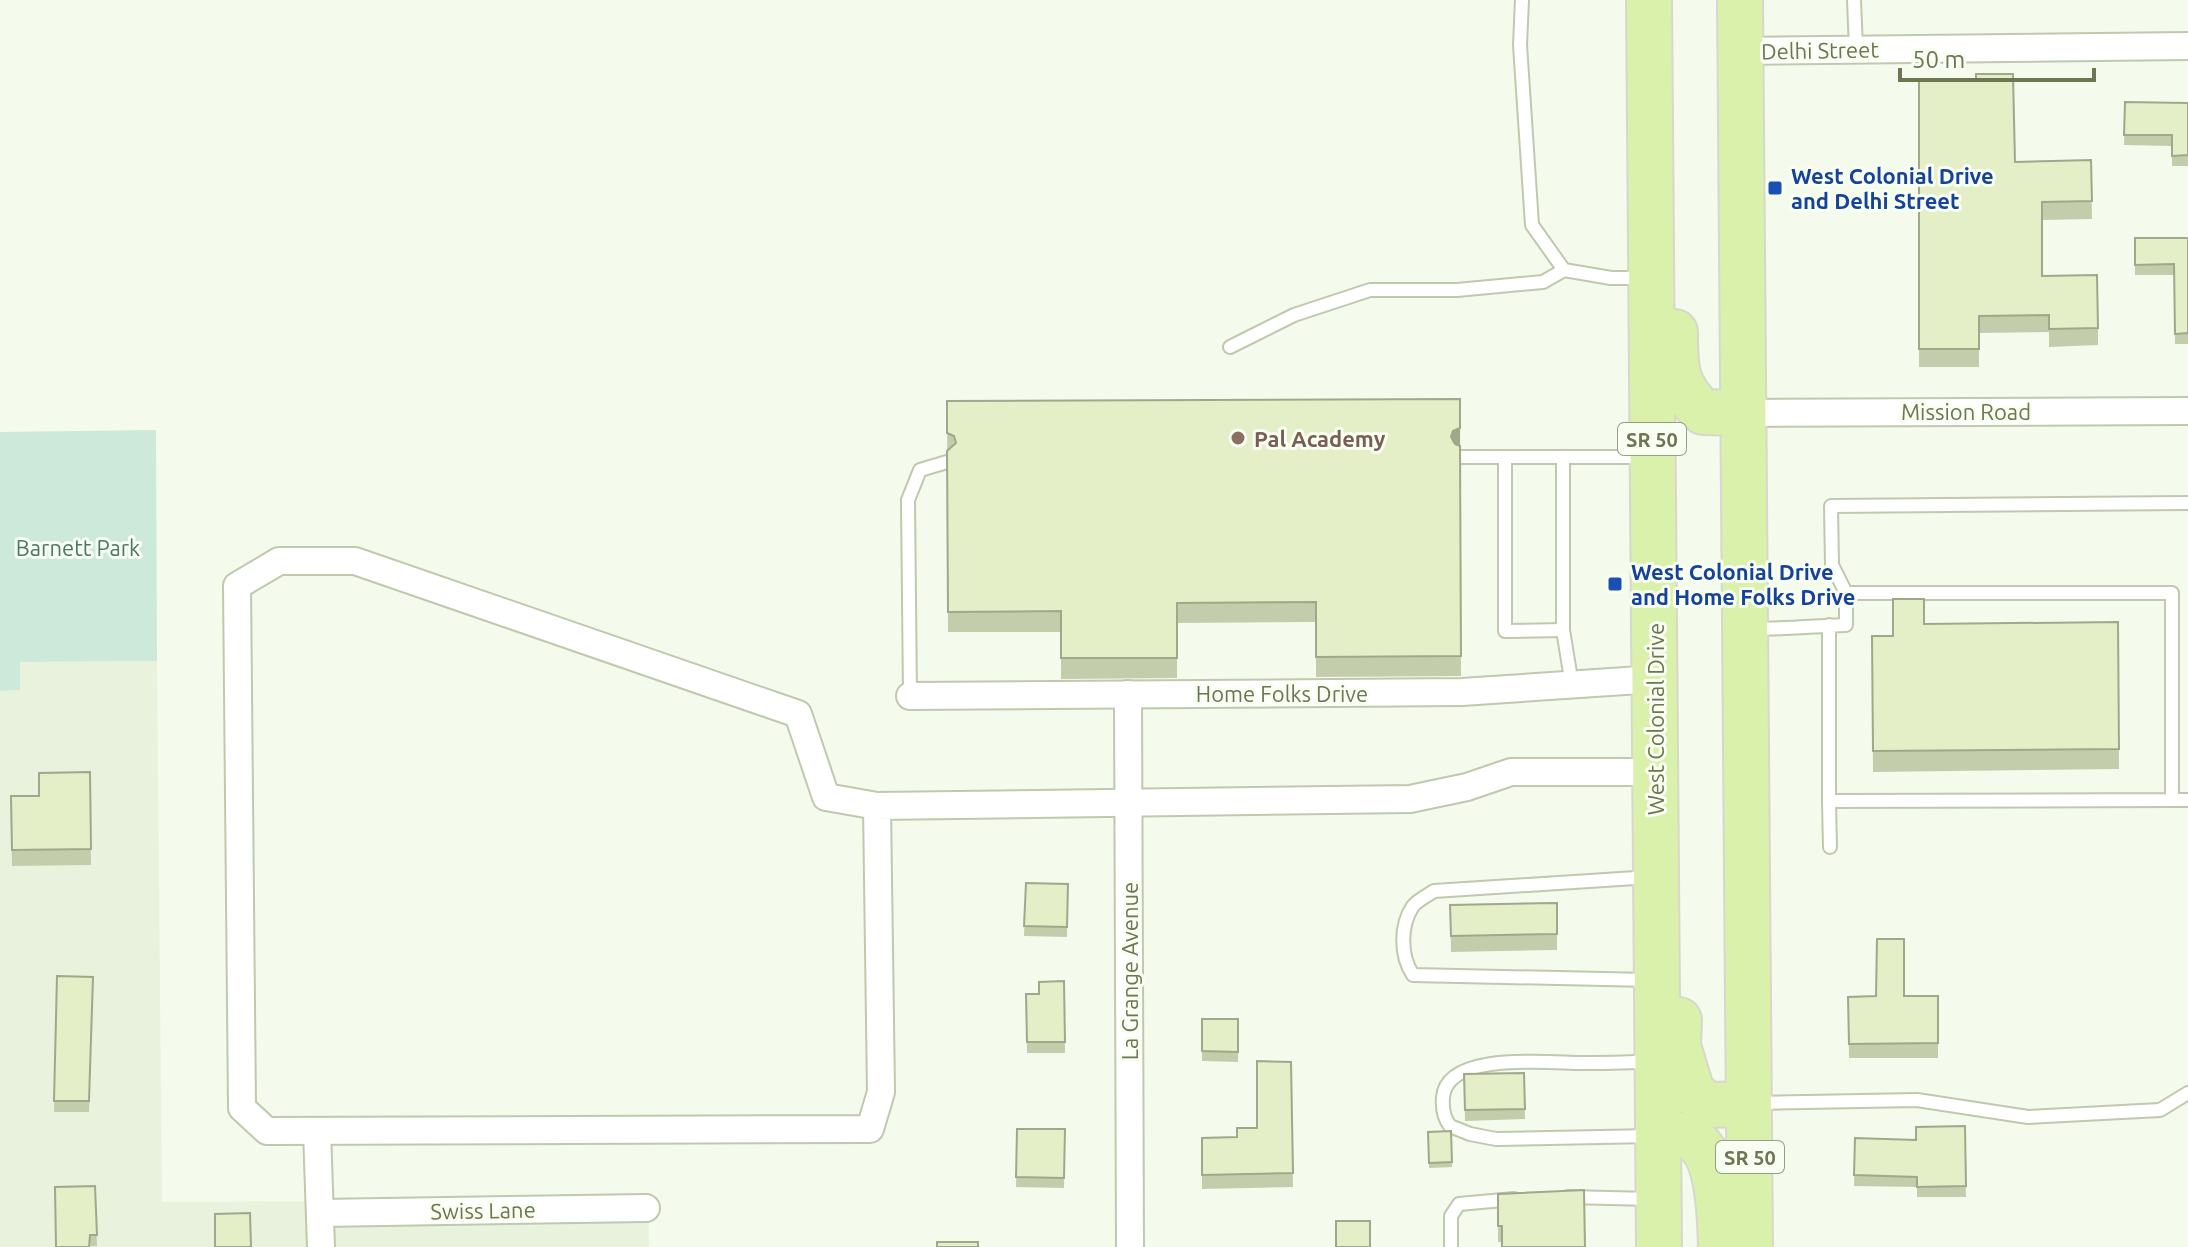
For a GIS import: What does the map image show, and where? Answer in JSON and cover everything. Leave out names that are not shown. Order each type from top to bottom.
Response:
[{"type":"highway","name":"West Colonial Drive","points":[[1649,0],[1659,1247]]},
{"type":"highway","name":"SR 50","points":[[1740,0],[1750,1247]]},
{"type":"highway","points":[[1650,190],[1675,218],[1675,344],[1677,374],[1685,395],[1703,412],[1743,413]]},
{"type":"highway","points":[[1656,886],[1680,945],[1678,1046],[1692,1092],[1707,1105],[1749,1104]]},
{"type":"highway","points":[[1658,1135],[1688,1136],[1706,1150],[1715,1183],[1721,1247]]},
{"type":"street","name":"Delhi Street","points":[[1740,51],[2188,46]]},
{"type":"street","name":"Mission Road","points":[[1743,413],[2188,411]]},
{"type":"street","points":[[877,806],[881,1092],[870,1129],[267,1131],[242,1108],[237,586],[279,561],[355,561],[798,714],[826,797],[877,806],[1410,799],[1467,787],[1511,772],[1655,772]]},
{"type":"street","name":"Home Folks Drive","points":[[910,696],[1462,692],[1655,679]]},
{"type":"street","name":"La Grange Avenue","points":[[1128,694],[1130,1247]]},
{"type":"street","points":[[317,1131],[321,1247]]},
{"type":"street","name":"Swiss Lane","points":[[320,1213],[646,1208]]},
{"type":"lane","points":[[1522,0],[1520,45],[1532,225],[1564,270]]},
{"type":"lane","points":[[1854,0],[1856,49]]},
{"type":"lane","points":[[1230,347],[1294,315],[1370,290],[1457,290],[1543,282],[1564,270],[1611,278],[1651,278]]},
{"type":"lane","points":[[1460,457],[1652,457]]},
{"type":"lane","points":[[1505,457],[1505,631],[1563,630]]},
{"type":"lane","points":[[1563,457],[1563,630],[1572,685]]},
{"type":"lane","points":[[910,696],[908,500],[920,470],[947,462]]},
{"type":"lane","points":[[1745,629],[1846,625],[1846,593],[1832,565],[1831,506],[2188,503]]},
{"type":"lane","points":[[1846,593],[2188,592]]},
{"type":"lane","points":[[2172,593],[2172,800]]},
{"type":"lane","points":[[1829,625],[1830,847]]},
{"type":"lane","points":[[1829,801],[2188,800]]},
{"type":"lane","points":[[1656,886],[1592,880],[1434,891],[1414,904],[1406,922],[1403,952],[1405,964],[1413,975],[1657,980]]},
{"type":"lane","points":[[1658,1061],[1476,1066],[1448,1081],[1444,1088],[1443,1110],[1450,1126],[1486,1137],[1616,1138],[1658,1135]]},
{"type":"lane","points":[[1749,1104],[1917,1100],[2028,1117],[2160,1110],[2188,1093]]},
{"type":"lane","points":[[1550,1198],[1658,1198]]},
{"type":"lane","points":[[1451,1247],[1451,1216],[1459,1204],[1521,1199]]},
{"type":"shaded area","points":[[157,661],[162,1202],[648,1200],[649,1247],[0,1247],[0,691],[20,690],[19,662]]},
{"type":"green space","name":"Barnett Park","points":[[156,430],[157,661],[20,662],[20,690],[0,691],[0,432]]},
{"type":"building","points":[[1976,74],[2013,74],[2015,162],[2091,160],[2092,201],[2042,202],[2042,276],[2097,275],[2098,328],[2049,329],[2049,315],[1979,316],[1979,349],[1919,349],[1919,80],[1976,80]]},
{"type":"building","points":[[2125,102],[2188,103],[2188,155],[2172,156],[2172,135],[2124,135]]},
{"type":"building","points":[[2135,238],[2188,238],[2188,333],[2175,334],[2174,264],[2135,265]]},
{"type":"building","points":[[1460,399],[1460,428],[1453,431],[1451,437],[1460,446],[1461,656],[1316,657],[1316,602],[1177,603],[1177,658],[1061,658],[1061,611],[948,612],[947,451],[956,443],[954,436],[947,433],[947,401]]},
{"type":"building","points":[[1893,599],[1924,599],[1924,624],[2118,622],[2119,749],[1873,751],[1872,636],[1893,636]]},
{"type":"building","points":[[90,772],[91,849],[12,850],[11,796],[39,796],[39,773]]},
{"type":"building","points":[[1026,883],[1068,884],[1067,927],[1024,926]]},
{"type":"building","points":[[1557,903],[1557,934],[1451,936],[1450,905]]},
{"type":"building","points":[[1877,939],[1904,939],[1904,996],[1938,996],[1938,1043],[1849,1044],[1848,997],[1876,996]]},
{"type":"building","points":[[57,976],[93,977],[89,1101],[54,1101]]},
{"type":"building","points":[[1064,981],[1065,1042],[1027,1042],[1026,994],[1039,994],[1039,982]]},
{"type":"building","points":[[1202,1019],[1238,1019],[1238,1052],[1202,1051]]},
{"type":"building","points":[[1257,1061],[1291,1062],[1293,1173],[1202,1175],[1202,1138],[1237,1137],[1237,1128],[1257,1128]]},
{"type":"building","points":[[1524,1073],[1525,1109],[1465,1110],[1464,1074]]},
{"type":"building","points":[[1965,1126],[1966,1186],[1917,1187],[1917,1177],[1854,1175],[1855,1138],[1916,1140],[1916,1127]]},
{"type":"building","points":[[1017,1129],[1065,1129],[1064,1178],[1016,1177]]},
{"type":"building","points":[[1451,1131],[1452,1162],[1429,1163],[1428,1132]]},
{"type":"building","points":[[95,1186],[97,1235],[90,1235],[89,1247],[56,1247],[55,1187]]},
{"type":"building","points":[[1584,1190],[1585,1247],[1502,1247],[1502,1226],[1498,1226],[1498,1194]]},
{"type":"building","points":[[250,1213],[251,1247],[215,1247],[215,1214]]},
{"type":"building","points":[[1336,1221],[1370,1221],[1370,1247],[1336,1247]]},
{"type":"building","points":[[937,1242],[978,1242],[978,1247],[937,1247]]},
{"type":"place","name":"West Colonial Drive and Delhi Street","points":[[1775,188]]},
{"type":"place","name":"Pal Academy","points":[[1238,438]]},
{"type":"place","name":"West Colonial Drive and Home Folks Drive","points":[[1615,584]]}]
